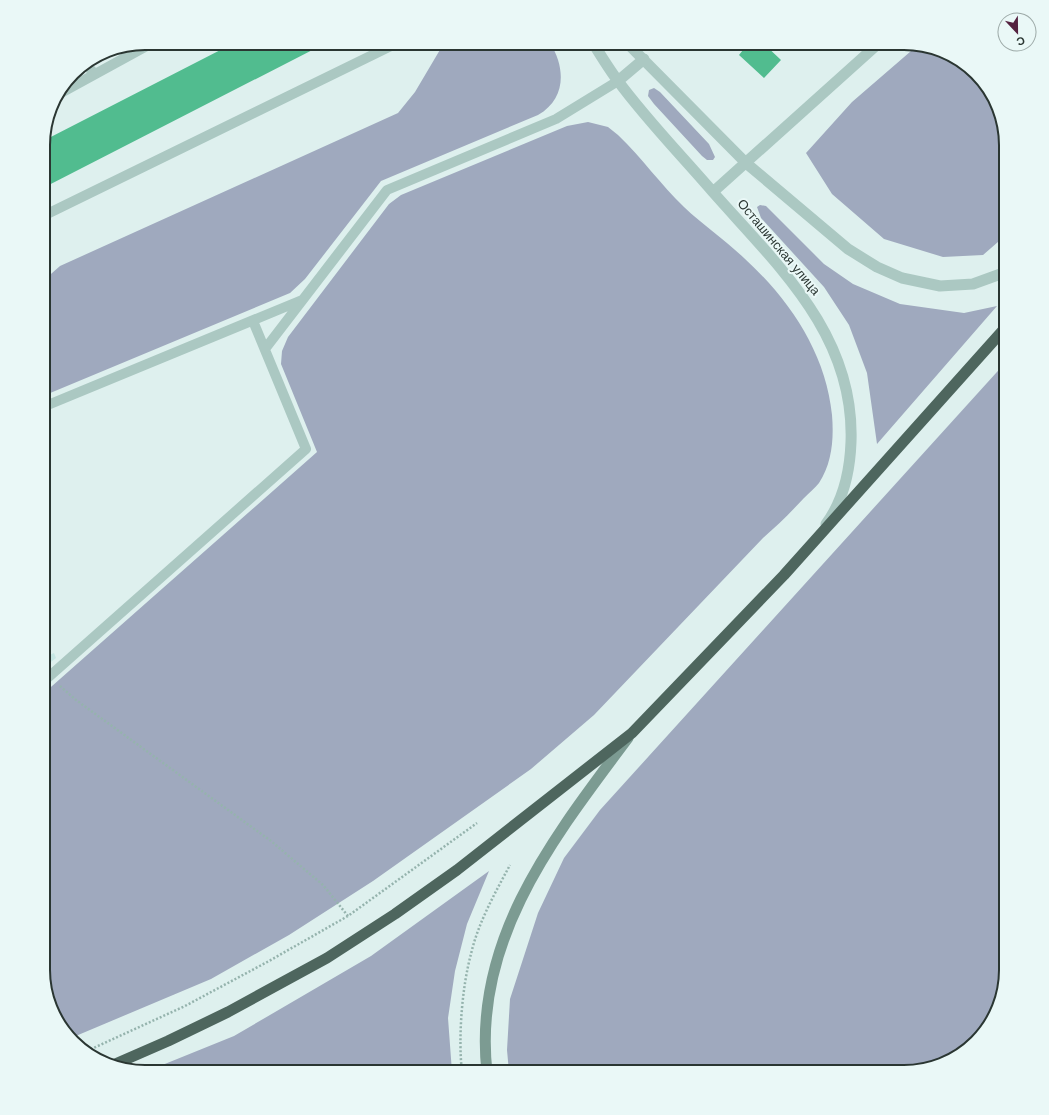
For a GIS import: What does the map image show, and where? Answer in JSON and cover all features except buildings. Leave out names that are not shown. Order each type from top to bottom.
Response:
[{"type":"highway","points":[[120,1062],[228,1012],[327,958],[395,914],[457,870],[632,733],[810,547],[999,336]]},
{"type":"main road","points":[[487,1065],[486,1022],[492,980],[503,940],[521,897],[542,858],[573,812],[632,733]]},
{"type":"street","name":"Осташинская улица","points":[[598,50],[618,81],[713,192],[776,262],[815,313],[830,342],[846,387],[852,430],[851,455],[847,478],[830,520],[810,547]]},
{"type":"street","points":[[634,50],[746,163],[848,249],[877,267],[902,278],[940,286],[973,284],[999,275]]},
{"type":"street","points":[[713,192],[871,50]]},
{"type":"street","points":[[618,81],[644,59]]},
{"type":"lane","points":[[50,213],[383,50]]},
{"type":"lane","points":[[69,88],[138,51]]},
{"type":"lane","points":[[89,68],[95,74]]},
{"type":"lane","points":[[265,349],[388,190],[556,119],[618,81]]},
{"type":"lane","points":[[50,405],[302,300]]},
{"type":"lane","points":[[50,677],[306,449],[253,320]]},
{"type":"path","points":[[50,683],[271,841],[323,885],[348,916]]},
{"type":"path","points":[[92,1049],[184,1006],[269,961],[348,916],[477,823]]},
{"type":"path","points":[[462,1065],[462,1006],[471,954],[489,904],[510,865]]},
{"type":"shaded area","points":[[440,50],[554,50],[561,73],[558,92],[554,101],[538,115],[381,181],[305,279],[290,293],[50,393],[50,275],[60,266],[398,113],[415,92]]},
{"type":"shaded area","points":[[912,50],[929,53],[946,60],[962,70],[971,78],[986,97],[996,120],[999,145],[999,241],[983,255],[943,257],[884,239],[832,194],[806,153],[852,102]]},
{"type":"shaded area","points":[[654,88],[660,92],[709,144],[715,157],[713,160],[707,160],[702,156],[654,104],[648,96],[649,90]]},
{"type":"shaded area","points":[[588,122],[608,127],[618,135],[667,190],[684,207],[737,251],[776,291],[790,309],[803,329],[822,370],[832,415],[833,433],[831,450],[827,467],[819,483],[763,538],[594,715],[531,769],[373,881],[289,935],[211,979],[77,1036],[66,1023],[57,1006],[50,976],[50,688],[317,452],[281,364],[282,351],[288,337],[389,204],[401,195],[567,126]]},
{"type":"shaded area","points":[[760,205],[766,206],[824,264],[853,284],[900,304],[964,313],[997,306],[877,444],[867,373],[849,325],[824,287],[761,218],[757,207]]},
{"type":"shaded area","points":[[999,370],[999,976],[992,1006],[983,1023],[975,1033],[952,1052],[935,1060],[904,1065],[508,1065],[507,1050],[510,999],[538,913],[564,858],[600,810]]},
{"type":"shaded area","points":[[54,653],[56,658],[50,663],[50,655]]},
{"type":"shaded area","points":[[489,871],[467,924],[455,971],[448,1018],[451,1065],[162,1065],[234,1036],[371,956]]}]
